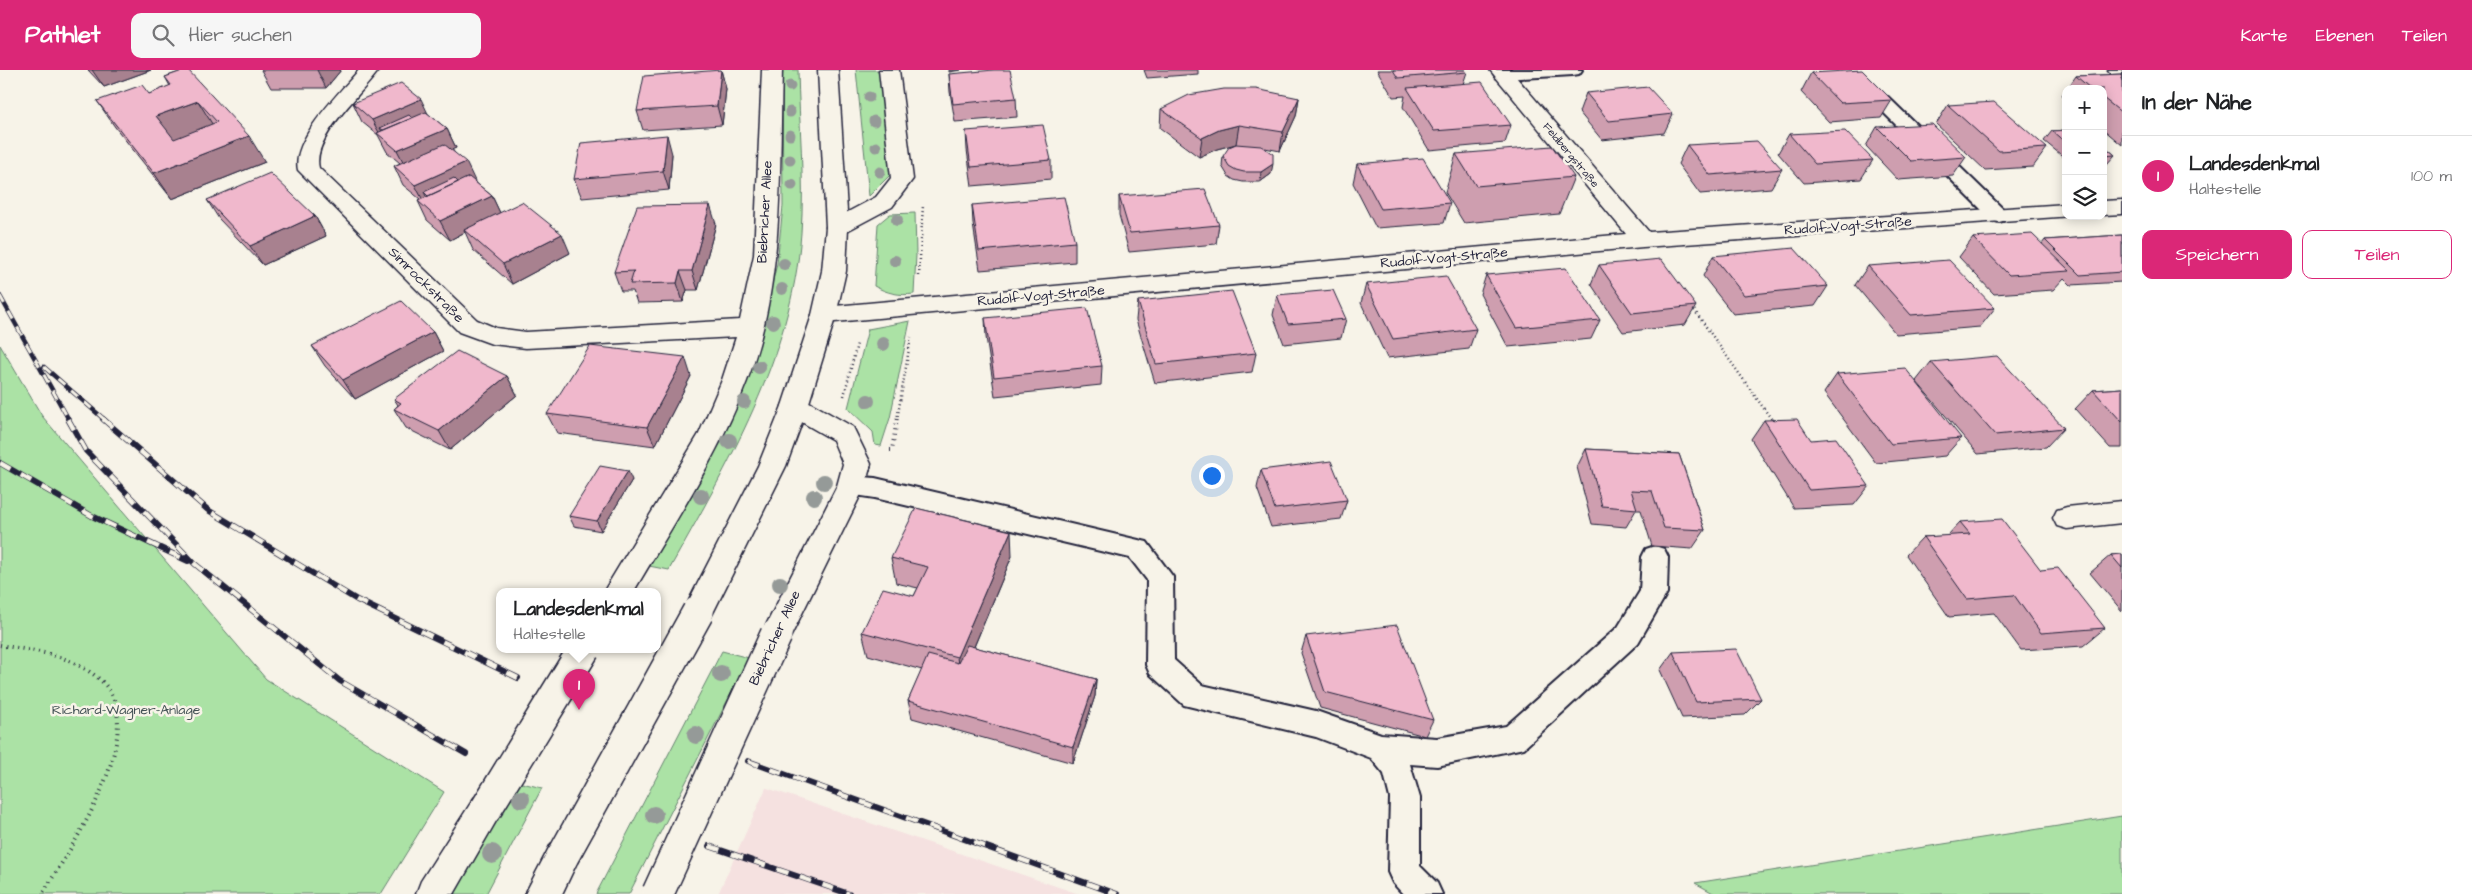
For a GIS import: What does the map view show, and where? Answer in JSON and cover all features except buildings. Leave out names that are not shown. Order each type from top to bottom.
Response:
[{"type":"street","name":"Simrockstraße","points":[[369,70],[319,133],[306,161],[309,170],[468,326],[492,336],[526,340],[751,328]]},
{"type":"street","name":"Biebricher Allee","points":[[621,588],[711,436],[735,380],[751,328],[765,255],[772,70]]},
{"type":"street","points":[[543,894],[741,530],[772,466],[795,406],[824,315],[834,271],[837,227],[828,70]]},
{"type":"street","points":[[837,227],[884,202],[902,179],[889,70]]},
{"type":"street","points":[[2118,70],[2122,73]]},
{"type":"street","name":"Feldbergstraße","points":[[1501,72],[1643,240]]},
{"type":"street","points":[[2107,208],[2122,207]]},
{"type":"street","name":"Rudolf-Vogt-Straße","points":[[824,315],[1643,240],[2062,211]]},
{"type":"street","points":[[795,406],[844,434]]},
{"type":"street","name":"Biebricher Allee","points":[[658,894],[776,635],[851,486],[857,464],[844,434]]},
{"type":"street","points":[[2067,518],[2122,512]]},
{"type":"street","points":[[434,894],[582,653]]},
{"type":"lane","points":[[1501,72],[1573,70]]},
{"type":"lane","points":[[1882,101],[1999,216]]},
{"type":"lane","points":[[851,486],[875,488],[1138,549],[1160,577],[1160,665],[1194,696],[1316,724],[1381,748],[1436,752],[1514,738],[1628,635],[1653,592],[1655,557]]},
{"type":"lane","points":[[1381,748],[1397,768],[1405,798],[1404,872],[1426,894]]},
{"type":"path","points":[[1689,303],[1775,422]]},
{"type":"path","points":[[892,450],[916,307]]},
{"type":"path","points":[[844,434],[842,411],[846,381],[858,337]]},
{"type":"path","points":[[0,645],[75,663],[97,679],[112,695],[118,714],[118,743],[104,783],[71,849],[42,894]]},
{"type":"shaded area","points":[[767,788],[1079,894],[718,894]]},
{"type":"green space","points":[[782,70],[798,70],[802,193],[801,233],[795,279],[785,323],[771,366],[754,408],[713,490],[669,570],[649,566],[687,498],[758,340],[777,264],[783,206]]},
{"type":"green space","points":[[856,70],[879,70],[891,164],[891,174],[869,196]]},
{"type":"green space","points":[[915,213],[916,255],[914,294],[903,295],[893,293],[874,286],[878,224],[890,214]]},
{"type":"green space","points":[[910,321],[890,418],[881,446],[875,445],[873,432],[848,408],[868,329]]},
{"type":"green space","name":"Richard-Wagner-Anlage","points":[[0,345],[42,416],[266,679],[444,792],[381,894],[0,894]]},
{"type":"green space","points":[[722,651],[749,658],[629,894],[596,894]]},
{"type":"green space","points":[[518,782],[542,788],[486,894],[449,894]]},
{"type":"green space","points":[[2122,816],[2122,894],[1715,894],[1695,883]]},
{"type":"railway","points":[[0,296],[69,420]]},
{"type":"railway","points":[[44,367],[105,420]]},
{"type":"railway","points":[[68,419],[86,451],[195,564],[340,681],[466,754]]},
{"type":"railway","points":[[103,419],[208,510],[357,600],[518,678]]},
{"type":"railway","points":[[0,463],[92,516],[188,561]]},
{"type":"railway","points":[[748,761],[1117,894]]},
{"type":"railway","points":[[709,846],[849,894]]},
{"type":"place","name":"Landesdenkmal","points":[[579,710]]}]
